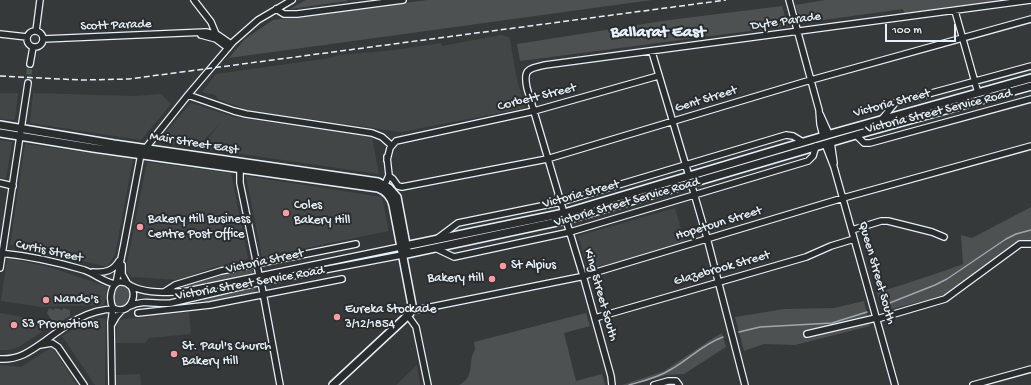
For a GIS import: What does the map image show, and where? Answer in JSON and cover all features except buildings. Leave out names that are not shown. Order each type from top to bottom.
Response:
[{"type":"main road","name":"Victoria Street","points":[[404,254],[565,217],[690,180],[816,146],[827,139],[882,119],[1031,78]]},
{"type":"main road","name":"Victoria Street","points":[[690,180],[803,142],[856,135],[1031,86]]},
{"type":"main road","name":"Mair Street East","points":[[0,125],[20,132],[240,168],[384,188]]},
{"type":"main road","name":"Mair Street East","points":[[0,133],[20,132]]},
{"type":"main road","name":"Mair Street East","points":[[142,151],[375,182],[384,188]]},
{"type":"main road","points":[[333,385],[410,313],[412,302],[403,246],[392,202],[384,188]]},
{"type":"main road","name":"Victoria Street","points":[[403,246],[565,217]]},
{"type":"street","points":[[36,31],[40,0]]},
{"type":"street","points":[[194,0],[211,23],[216,34]]},
{"type":"street","points":[[112,385],[111,326],[113,308],[111,298],[122,253],[142,151],[230,46],[252,25],[292,0]]},
{"type":"street","points":[[352,0],[354,7]]},
{"type":"street","points":[[276,9],[284,14],[297,14],[403,0]]},
{"type":"street","name":"Dyte Parade","points":[[526,70],[545,65],[652,52],[1031,0]]},
{"type":"street","name":"Queen Street South","points":[[789,2],[895,385]]},
{"type":"street","points":[[955,10],[978,93]]},
{"type":"street","points":[[202,32],[207,27],[207,17]]},
{"type":"street","name":"Gent Street","points":[[389,176],[398,186],[404,187],[547,159],[811,80],[1031,19]]},
{"type":"street","points":[[36,31],[41,34],[43,39],[41,45],[38,47],[33,47],[28,43],[27,37],[30,32],[36,31]]},
{"type":"street","name":"Scott Parade","points":[[43,39],[190,34],[202,32],[216,34],[230,46]]},
{"type":"street","points":[[0,34],[27,37]]},
{"type":"street","name":"Scott Parade","points":[[190,34],[212,38],[230,46]]},
{"type":"street","points":[[30,64],[33,47]]},
{"type":"street","points":[[652,52],[707,238],[745,385]]},
{"type":"street","name":"Victoria Street Service Road","points":[[882,119],[895,103],[1031,66]]},
{"type":"street","name":"King Street South","points":[[526,70],[525,76],[527,88],[547,159],[583,275],[611,376],[612,385]]},
{"type":"street","name":"Corbett Street","points":[[391,143],[396,138],[420,136],[534,111],[658,76]]},
{"type":"street","points":[[0,268],[1,253],[13,186],[28,83]]},
{"type":"street","points":[[188,95],[220,107],[246,114],[359,131],[380,136],[391,143],[386,151],[389,176],[384,188]]},
{"type":"street","name":"Victoria Street Service Road","points":[[856,135],[864,143],[870,144],[1031,99]]},
{"type":"street","name":"Victoria Street Service Road","points":[[436,240],[458,223],[561,202],[786,135],[803,142]]},
{"type":"street","name":"Victoria Street Service Road","points":[[434,248],[454,257],[570,232],[695,196],[808,161],[813,156],[816,146]]},
{"type":"street","name":"Hopetoun Street","points":[[410,313],[583,275],[843,198],[1031,146]]},
{"type":"street","points":[[240,168],[240,183],[259,275]]},
{"type":"street","points":[[0,183],[13,186]]},
{"type":"street","points":[[852,230],[881,221],[888,221],[932,232],[944,237]]},
{"type":"street","name":"Glazebrook Street","points":[[595,318],[806,257],[831,246],[854,239]]},
{"type":"street","name":"Victoria Street Service Road","points":[[162,293],[175,285],[186,283],[209,274],[356,244]]},
{"type":"street","points":[[806,334],[877,319],[946,299],[1020,244],[1031,244]]},
{"type":"street","name":"Victoria Street","points":[[129,284],[143,290],[162,293],[183,292],[403,246]]},
{"type":"street","name":"Curtis Street","points":[[1,253],[49,260],[86,271],[115,284]]},
{"type":"street","points":[[86,271],[110,271],[117,264],[122,253]]},
{"type":"street","points":[[111,326],[116,316],[122,310],[130,306],[134,296],[132,288],[125,280],[122,273],[122,253]]},
{"type":"street","name":"Victoria Street","points":[[130,306],[142,302],[168,303],[261,282],[404,254]]},
{"type":"street","name":"Victoria Street Service Road","points":[[138,314],[151,311],[199,307],[342,279]]},
{"type":"street","points":[[115,284],[122,281],[129,284]]},
{"type":"street","points":[[261,282],[280,385]]},
{"type":"street","points":[[198,296],[199,307]]},
{"type":"street","points":[[0,359],[10,359],[20,356],[40,345],[77,319],[100,310],[113,308],[122,310]]},
{"type":"street","points":[[100,310],[105,311],[109,315],[111,326]]},
{"type":"street","points":[[410,313],[417,329],[428,385]]},
{"type":"street","points":[[40,345],[51,343],[58,347],[84,385]]},
{"type":"street","points":[[973,385],[1031,369]]},
{"type":"street","name":"King Street South","points":[[611,376],[616,385]]},
{"type":"street","points":[[654,385],[671,381],[678,384]]},
{"type":"shaded area","points":[[306,0],[347,0],[347,1],[290,9]]},
{"type":"shaded area","points":[[427,0],[652,0],[229,58],[245,39],[273,20]]},
{"type":"shaded area","points":[[825,0],[1002,0],[904,13],[903,9],[802,23],[795,5]]},
{"type":"shaded area","points":[[782,6],[788,26],[520,61],[517,44],[669,20]]},
{"type":"shaded area","points":[[501,35],[509,37],[510,40],[516,75],[525,108],[401,132],[247,110],[218,99],[215,95],[202,92],[216,74],[330,58],[339,55],[395,50],[441,43],[442,46]]},
{"type":"shaded area","points":[[0,93],[18,93],[14,120],[0,119]]},
{"type":"shaded area","points":[[33,93],[135,96],[161,94],[171,104],[141,140],[30,123]]},
{"type":"shaded area","points":[[191,103],[234,117],[372,137],[379,174],[200,148],[221,122],[198,147],[170,144],[165,133]]},
{"type":"shaded area","points":[[0,140],[12,142],[6,179],[0,178]]},
{"type":"shaded area","points":[[25,144],[133,159],[115,255],[107,267],[79,260],[50,250],[10,245]]},
{"type":"shaded area","points":[[147,162],[231,173],[248,259],[212,268],[178,280],[132,277],[126,272]]},
{"type":"shaded area","points":[[246,176],[382,197],[389,231],[262,257]]},
{"type":"shaded area","points":[[1031,207],[1031,241],[1019,241],[944,296],[883,311],[877,293],[963,264],[961,235],[972,238]]},
{"type":"shaded area","points":[[675,208],[685,242],[589,270],[578,236]]},
{"type":"shaded area","points":[[7,258],[49,267],[108,287],[104,305],[41,307],[1,301]]},
{"type":"shaded area","points":[[251,268],[253,271],[252,273],[199,286],[176,289],[177,287],[220,274]]},
{"type":"shaded area","points":[[120,285],[125,285],[130,290],[130,297],[126,304],[122,307],[117,306],[114,301],[116,289]]},
{"type":"shaded area","points":[[252,286],[256,289],[252,294],[206,303],[203,298]]},
{"type":"shaded area","points":[[864,301],[870,326],[795,345],[764,344],[744,351],[735,317],[784,309],[834,308]]},
{"type":"shaded area","points":[[49,308],[54,310],[55,308],[63,310],[63,308],[70,310],[70,316],[55,325],[47,313]]},
{"type":"shaded area","points":[[189,312],[191,334],[149,338],[145,343],[116,343],[117,320]]},
{"type":"shaded area","points":[[0,313],[34,319],[42,332],[19,347],[10,350],[0,350]]},
{"type":"shaded area","points":[[586,313],[590,326],[564,333],[576,381],[602,374],[605,385],[459,385],[468,378],[475,350],[474,342]]},
{"type":"shaded area","points":[[92,318],[106,319],[105,385],[95,385],[62,336]]},
{"type":"shaded area","points":[[722,333],[726,347],[684,374],[666,375],[633,385],[622,385],[664,371]]},
{"type":"shaded area","points":[[52,347],[77,385],[0,385],[0,365],[21,367]]},
{"type":"shaded area","points":[[417,365],[420,385],[396,385]]},
{"type":"shaded area","points":[[140,374],[141,385],[116,385],[116,375]]},
{"type":"waterway","points":[[882,306],[947,279],[1006,239],[1016,234],[1031,230]]},
{"type":"waterway","points":[[739,332],[760,327],[832,323],[867,312]]},
{"type":"waterway","points":[[629,385],[665,373],[702,348],[723,337]]},
{"type":"tunnel","points":[[28,83],[30,64]]},
{"type":"railway","points":[[0,76],[81,80],[129,79],[726,0]]},
{"type":"place","name":"Coles Bakery Hill","points":[[286,213]]},
{"type":"place","name":"Bakery Hill Business Centre Post Office","points":[[140,227]]},
{"type":"place","name":"St Alpius","points":[[503,266]]},
{"type":"place","name":"Bakery Hill","points":[[492,279]]},
{"type":"place","name":"Nando's","points":[[46,300]]},
{"type":"place","name":"Eureka Stockade 3/12/1854","points":[[337,317]]},
{"type":"place","name":"S3 Promotions","points":[[14,325]]},
{"type":"place","name":"St. Paul's Church Bakery Hill","points":[[174,354]]},
{"type":"district","name":"Ballarat East","points":[[658,33]]}]
